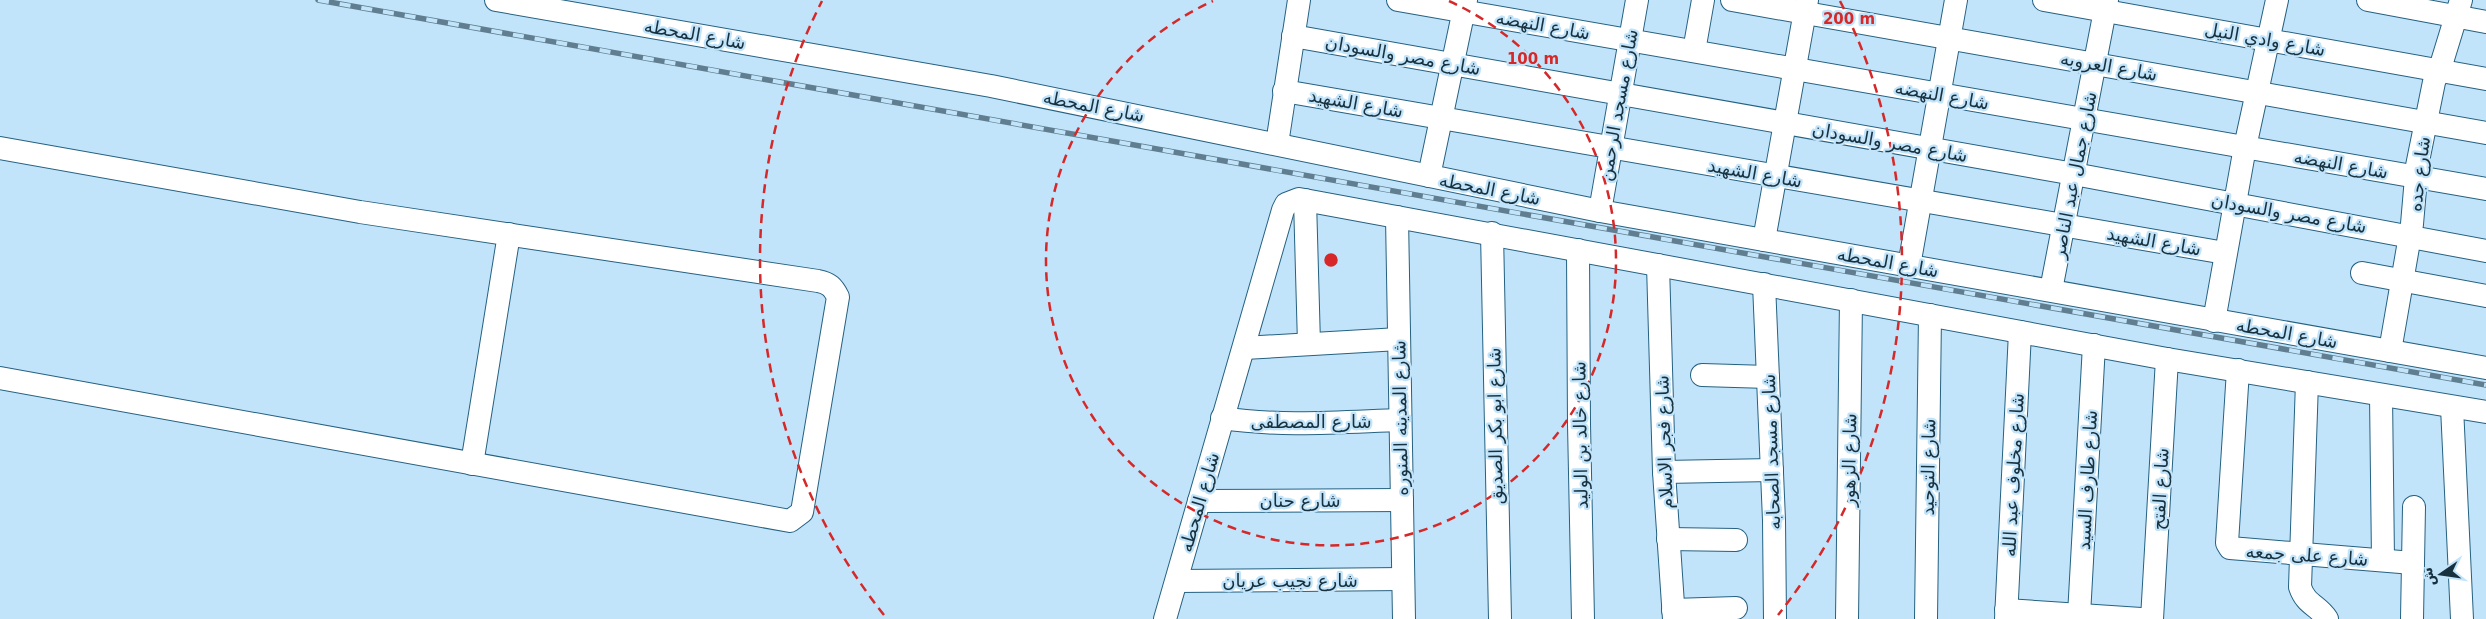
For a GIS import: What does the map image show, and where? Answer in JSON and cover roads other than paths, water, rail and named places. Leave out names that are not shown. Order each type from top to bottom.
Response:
[{"type":"street","name":"شارع المحطه","points":[[496,0],[991,86],[1600,211],[2486,368]]},
{"type":"street","points":[[1277,144],[1299,0]]},
{"type":"street","name":"شارع النهضه","points":[[1398,0],[1465,6],[1630,40],[1795,70],[2486,189]]},
{"type":"street","name":"شارع مسجد الرحمن","points":[[1600,211],[1637,0]]},
{"type":"street","points":[[1694,51],[1704,0]]},
{"type":"street","name":"شارع العروبه","points":[[1732,0],[1806,7],[1950,38],[2486,133]]},
{"type":"street","points":[[1909,266],[1956,0]]},
{"type":"street","name":"شارع وادي النيل","points":[[2044,0],[2106,6],[2267,40],[2486,79]]},
{"type":"street","points":[[2214,321],[2234,203],[2277,0]]},
{"type":"street","points":[[2374,0],[2459,8],[2486,22]]},
{"type":"street","points":[[1429,176],[1465,6]]},
{"type":"street","name":"شارع جمال عبد الناصر","points":[[2051,290],[2106,6]]},
{"type":"street","points":[[1764,240],[1806,7]]},
{"type":"street","name":"شارع جده","points":[[2390,351],[2410,236],[2416,176],[2426,122],[2437,70],[2442,62],[2459,8]]},
{"type":"street","name":"شارع مصر والسودان","points":[[1294,36],[2074,174],[2486,251]]},
{"type":"street","name":"شارع الشهيد","points":[[1284,91],[2226,253]]},
{"type":"street","points":[[0,148],[350,210],[827,283],[834,289],[838,297],[802,512],[790,521],[0,378]]},
{"type":"street","name":"شارع المحطه","points":[[1165,619],[1222,418],[1286,204],[1291,200],[1306,200],[1397,216],[2167,359],[2486,412]]},
{"type":"street","points":[[1306,200],[1309,344]]},
{"type":"street","name":"شارع المدينه المنوره","points":[[1397,216],[1404,619]]},
{"type":"street","points":[[472,464],[509,234]]},
{"type":"street","name":"شارع ابو بكر الصديق","points":[[1492,234],[1500,619]]},
{"type":"street","name":"شارع خالد بن الوليد","points":[[1578,250],[1583,619]]},
{"type":"street","name":"شارع فجر الاسلام","points":[[1658,265],[1664,472],[1674,614]]},
{"type":"street","points":[[2362,273],[2486,296]]},
{"type":"street","name":"شارع مسجد الصحابه","points":[[1764,284],[1772,470],[1775,619]]},
{"type":"street","name":"شارع الزهور","points":[[1847,619],[1851,300]]},
{"type":"street","name":"شارع التوحيد","points":[[1926,619],[1930,315]]},
{"type":"street","name":"شارع مخلوف عبد الله","points":[[2006,614],[2020,332]]},
{"type":"street","points":[[1244,348],[1399,339]]},
{"type":"street","name":"شارع طارف السيد","points":[[2079,615],[2094,345]]},
{"type":"street","name":"شارع الفتح","points":[[2152,619],[2167,359]]},
{"type":"street","name":"شارع على جمعه","points":[[2238,370],[2227,543],[2230,548],[2235,550],[2413,563]]},
{"type":"street","points":[[1702,375],[1768,377]]},
{"type":"street","points":[[2307,382],[2300,587],[2303,596],[2327,619]]},
{"type":"street","points":[[2381,395],[2383,560]]},
{"type":"street","points":[[2452,407],[2462,619]]},
{"type":"street","name":"شارع المصطفى","points":[[1222,418],[1254,423],[1290,424],[1400,420]]},
{"type":"street","points":[[1664,472],[1772,470]]},
{"type":"street","name":"شارع حنان","points":[[1199,501],[1402,500]]},
{"type":"street","points":[[2412,619],[2414,507]]},
{"type":"street","points":[[1668,539],[1736,540]]},
{"type":"street","name":"شارع نجيب عريان","points":[[1177,581],[1403,579]]},
{"type":"street","points":[[1674,614],[1736,608]]},
{"type":"street","points":[[2006,614],[2079,615],[2141,619]]},
{"type":"railway","points":[[318,0],[2486,385]]}]
